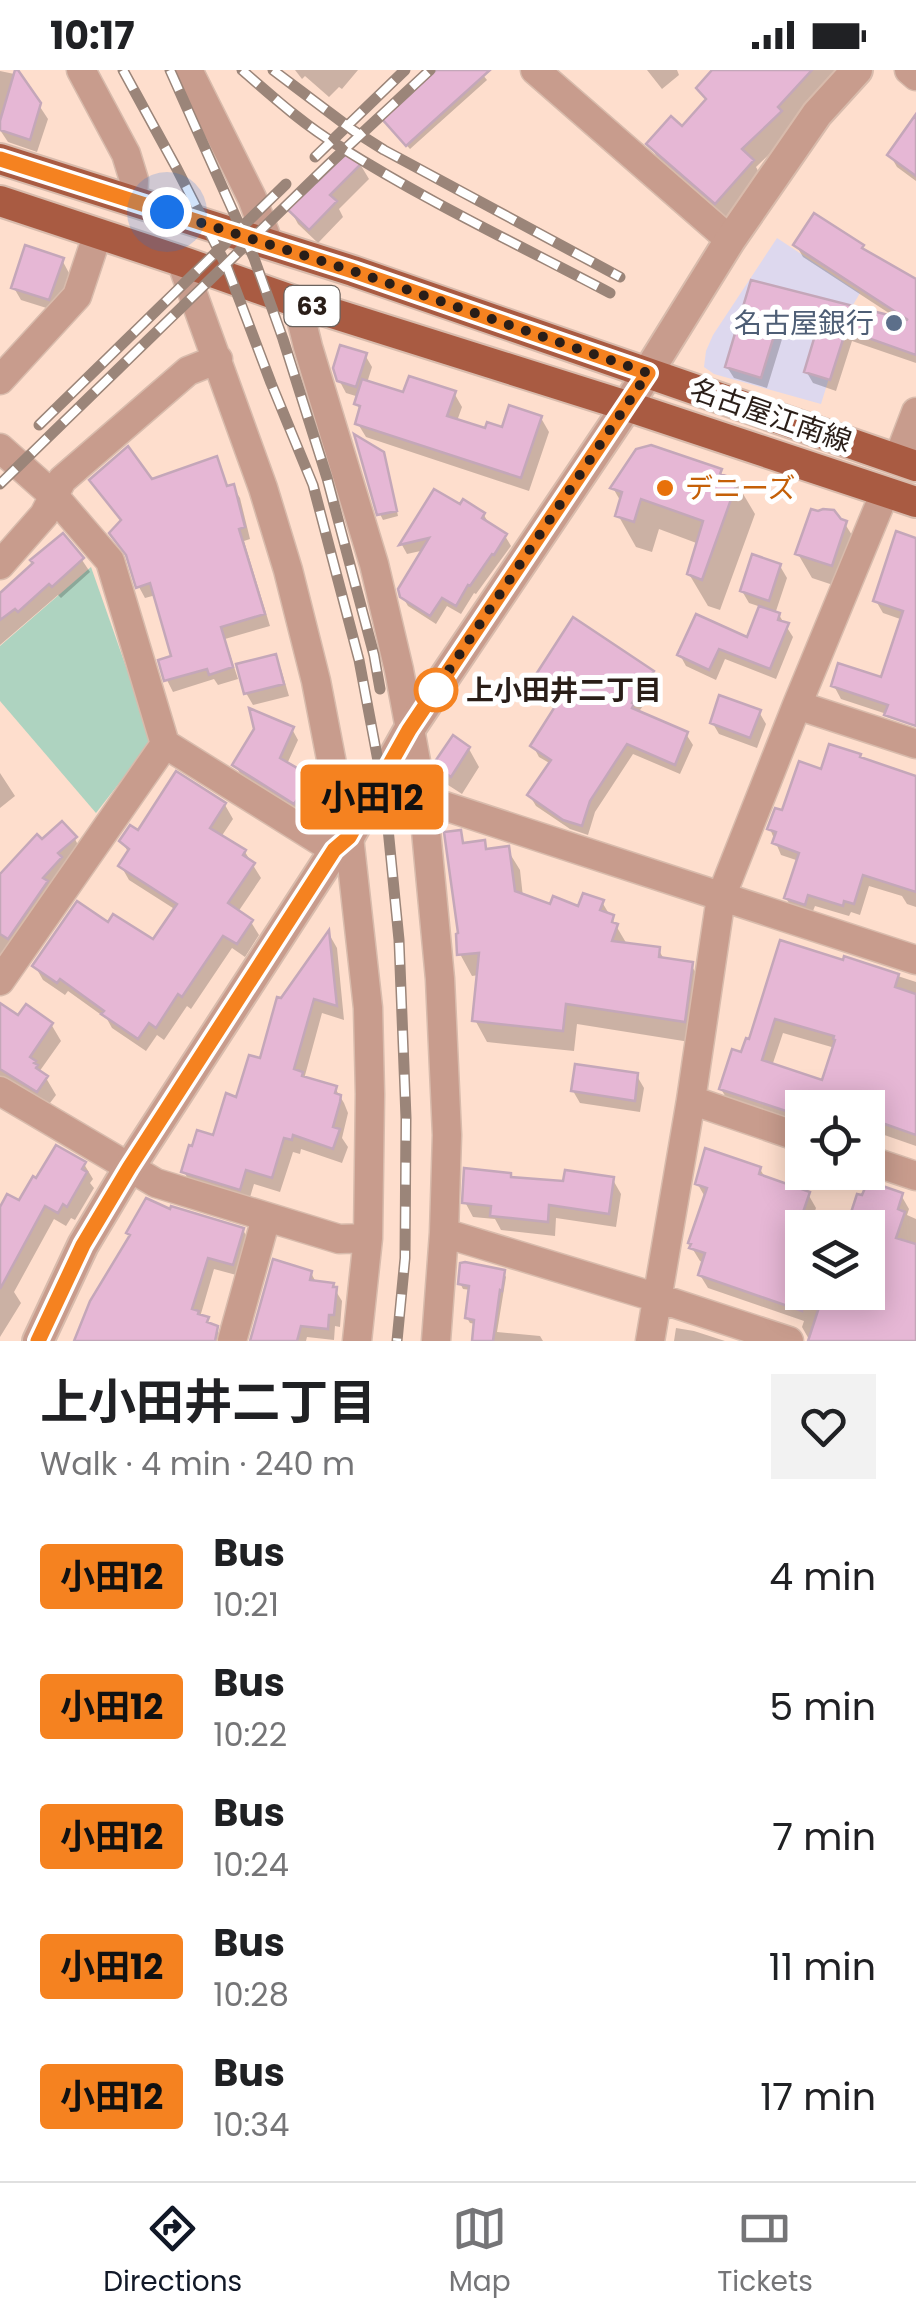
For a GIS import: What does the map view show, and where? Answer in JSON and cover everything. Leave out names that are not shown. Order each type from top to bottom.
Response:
[{"type":"main road","name":"名古屋江南線","points":[[0,159],[269,244],[907,462]]},
{"type":"main road","name":"名古屋江南線","points":[[0,200],[297,302],[916,502]]},
{"type":"street","points":[[188,70],[252,198],[269,244]]},
{"type":"street","points":[[535,70],[730,240]]},
{"type":"street","points":[[38,1341],[83,1245],[129,1168],[342,844],[409,730],[627,406],[730,240],[817,114],[856,70]]},
{"type":"street","points":[[909,70],[916,76]]},
{"type":"street","points":[[83,71],[126,154],[134,180],[133,201]]},
{"type":"street","points":[[0,380],[77,296],[98,233]]},
{"type":"street","points":[[182,260],[288,570],[332,764],[368,1008],[368,1238],[357,1341]]},
{"type":"street","points":[[297,302],[374,564],[399,670],[422,799],[441,998],[447,1135],[436,1341]]},
{"type":"street","points":[[0,565],[44,514],[62,480],[188,371],[218,358]]},
{"type":"street","points":[[907,462],[916,412]]},
{"type":"street","points":[[0,448],[54,496],[110,562],[165,744],[342,844]]},
{"type":"street","points":[[650,1341],[721,897],[886,492]]},
{"type":"street","points":[[797,705],[916,744]]},
{"type":"street","points":[[0,981],[165,744]]},
{"type":"street","points":[[422,799],[916,960]]},
{"type":"street","points":[[0,1091],[156,1184],[339,1239],[368,1238]]},
{"type":"street","points":[[690,1100],[785,1132]]},
{"type":"street","points":[[885,1166],[916,1176]]},
{"type":"street","points":[[232,1341],[266,1218]]},
{"type":"street","points":[[444,1232],[789,1341]]},
{"type":"shaded area","points":[[777,238],[860,293],[850,310],[821,404],[714,374],[704,367],[713,335]]},
{"type":"green space","points":[[91,567],[152,741],[96,813],[0,701],[0,646]]},
{"type":"building","points":[[15,70],[41,103],[30,140],[0,130]]},
{"type":"building","points":[[436,70],[490,70],[406,146],[382,119]]},
{"type":"building","points":[[712,70],[812,70],[778,107],[782,111],[742,149],[754,160],[715,204],[646,144],[671,116],[682,126],[706,99],[696,88]]},
{"type":"building","points":[[916,114],[916,176],[887,155]]},
{"type":"building","points":[[350,150],[362,163],[330,195],[337,201],[309,230],[287,209]]},
{"type":"building","points":[[814,213],[864,245],[862,248],[916,279],[916,355],[846,330],[830,380],[804,372],[819,322],[781,313],[761,378],[725,367],[751,280],[908,320],[793,245]]},
{"type":"building","points":[[25,245],[64,258],[49,300],[11,288]]},
{"type":"building","points":[[340,345],[367,353],[356,387],[337,381],[333,368]]},
{"type":"building","points":[[409,376],[456,391],[447,416],[485,428],[487,422],[502,427],[509,405],[542,416],[521,478],[355,424],[360,406],[354,404],[362,379],[403,392]]},
{"type":"building","points":[[354,434],[384,452],[397,511],[377,515]]},
{"type":"building","points":[[651,445],[722,469],[720,474],[738,480],[702,580],[687,574],[703,521],[641,499],[634,522],[615,516],[622,492],[610,488],[636,449]]},
{"type":"building","points":[[128,446],[152,479],[217,456],[227,486],[234,484],[245,527],[239,529],[265,614],[221,627],[233,667],[209,675],[207,669],[164,681],[158,660],[171,656],[150,583],[136,588],[126,555],[109,533],[121,520],[89,480]]},
{"type":"building","points":[[434,489],[460,504],[463,499],[485,513],[482,518],[507,534],[456,606],[442,598],[430,616],[400,597],[398,589],[429,538],[399,545]]},
{"type":"building","points":[[811,509],[834,510],[847,521],[832,566],[795,554]]},
{"type":"building","points":[[896,531],[916,538],[916,726],[884,715],[888,705],[831,686],[838,663],[881,677],[903,611],[873,601]]},
{"type":"building","points":[[63,533],[84,558],[52,587],[49,584],[18,612],[15,609],[0,620],[0,593],[33,563],[30,560]]},
{"type":"building","points":[[752,554],[781,564],[769,601],[740,591]]},
{"type":"building","points":[[759,606],[780,613],[778,620],[789,623],[770,669],[719,649],[709,670],[677,655],[696,614],[747,637]]},
{"type":"building","points":[[573,617],[654,671],[632,708],[688,732],[675,765],[627,744],[590,801],[582,826],[563,820],[527,795],[551,760],[530,746],[563,694],[535,676]]},
{"type":"building","points":[[276,654],[284,684],[244,694],[236,664]]},
{"type":"building","points":[[719,695],[761,710],[750,738],[710,723]]},
{"type":"building","points":[[249,708],[294,727],[280,758],[309,775],[304,782],[308,784],[294,804],[232,765],[254,729]]},
{"type":"building","points":[[453,735],[470,747],[451,777],[434,763]]},
{"type":"building","points":[[829,744],[916,776],[916,892],[863,875],[854,904],[844,901],[843,906],[808,895],[805,905],[784,898],[799,853],[772,843],[776,832],[767,829],[775,808],[782,810],[799,761],[821,769]]},
{"type":"building","points":[[176,771],[226,803],[210,828],[246,850],[243,855],[255,863],[228,903],[253,920],[237,944],[223,936],[182,997],[178,994],[156,1028],[149,1023],[138,1039],[60,979],[57,983],[32,966],[77,901],[108,922],[113,914],[153,939],[177,904],[118,866],[129,849],[119,841],[130,825],[138,830]]},
{"type":"building","points":[[62,821],[77,837],[58,853],[62,857],[43,878],[48,881],[8,939],[0,934],[0,874],[37,834],[42,839]]},
{"type":"building","points":[[461,830],[463,843],[485,840],[486,849],[509,846],[515,891],[550,904],[553,896],[578,906],[583,893],[604,900],[600,910],[614,915],[612,922],[618,924],[612,941],[660,947],[659,957],[693,962],[685,1022],[566,1004],[563,1031],[472,1021],[479,953],[457,955],[458,933],[444,832]]},
{"type":"building","points":[[329,930],[337,1006],[314,999],[294,1069],[303,1072],[302,1076],[337,1086],[335,1093],[341,1095],[333,1127],[340,1129],[333,1149],[293,1135],[292,1140],[284,1138],[272,1178],[246,1170],[240,1190],[181,1172],[197,1130],[213,1135],[226,1093],[236,1097],[249,1055],[260,1058],[277,997],[281,998]]},
{"type":"building","points":[[780,940],[899,974],[895,987],[916,994],[916,1135],[885,1124],[885,1090],[785,1090],[785,1111],[719,1089],[732,1049],[741,1052],[746,1038],[749,1039]],"holes":[[[775,1019],[834,1036],[822,1080],[762,1060]]]},
{"type":"building","points":[[0,1003],[18,1015],[26,1004],[53,1023],[30,1057],[36,1061],[36,1068],[48,1076],[37,1092],[0,1069]]},
{"type":"building","points":[[575,1064],[638,1073],[635,1101],[571,1091]]},
{"type":"building","points":[[56,1145],[86,1162],[82,1169],[87,1172],[67,1207],[63,1204],[58,1213],[45,1206],[0,1289],[0,1207],[7,1194],[19,1200]]},
{"type":"building","points":[[705,1148],[761,1167],[759,1174],[785,1183],[785,1190],[810,1192],[804,1210],[785,1210],[785,1305],[698,1275],[705,1253],[689,1248],[688,1243],[707,1188],[695,1184]]},
{"type":"building","points":[[464,1168],[563,1181],[565,1170],[614,1177],[609,1214],[549,1205],[548,1222],[490,1216],[491,1206],[462,1203]]},
{"type":"building","points":[[885,1187],[903,1193],[898,1209],[905,1212],[896,1238],[916,1244],[916,1341],[808,1341],[818,1310],[885,1310],[885,1210],[852,1210],[857,1194],[862,1195],[864,1190],[885,1190]]},
{"type":"building","points":[[146,1198],[170,1209],[171,1206],[244,1228],[233,1265],[208,1258],[192,1309],[218,1326],[215,1341],[74,1341],[90,1301],[130,1235],[126,1233]]},
{"type":"building","points":[[273,1259],[312,1271],[310,1280],[334,1283],[334,1315],[329,1315],[328,1329],[301,1326],[297,1341],[250,1341]]},
{"type":"building","points":[[460,1263],[505,1270],[493,1341],[472,1341],[474,1320],[465,1318],[469,1286],[458,1284]]},
{"type":"railway","points":[[123,70],[227,267],[313,485],[359,660],[385,798],[399,940],[406,1118],[405,1258],[397,1341]]},
{"type":"railway","points":[[170,70],[254,258],[283,339],[327,478],[380,689]]},
{"type":"railway","points":[[242,70],[313,129],[372,166],[610,293]]},
{"type":"railway","points":[[273,70],[384,150],[620,277]]},
{"type":"railway","points":[[315,157],[405,70]]},
{"type":"railway","points":[[0,484],[430,70]]},
{"type":"railway","points":[[39,425],[286,184]]},
{"type":"bus line","name":"小田12","points":[[0,159],[353,271],[648,373],[409,730],[349,837],[334,850],[129,1168],[83,1245],[38,1341]]},
{"type":"place","name":"名古屋銀行","points":[[894,323]]},
{"type":"place","name":"デニーズ","points":[[665,488]]},
{"type":"place","name":"上小田井二丁目","points":[[436,690]]},
{"type":"route","points":[[167,212],[353,271],[648,373],[431,697],[436,690]]}]
